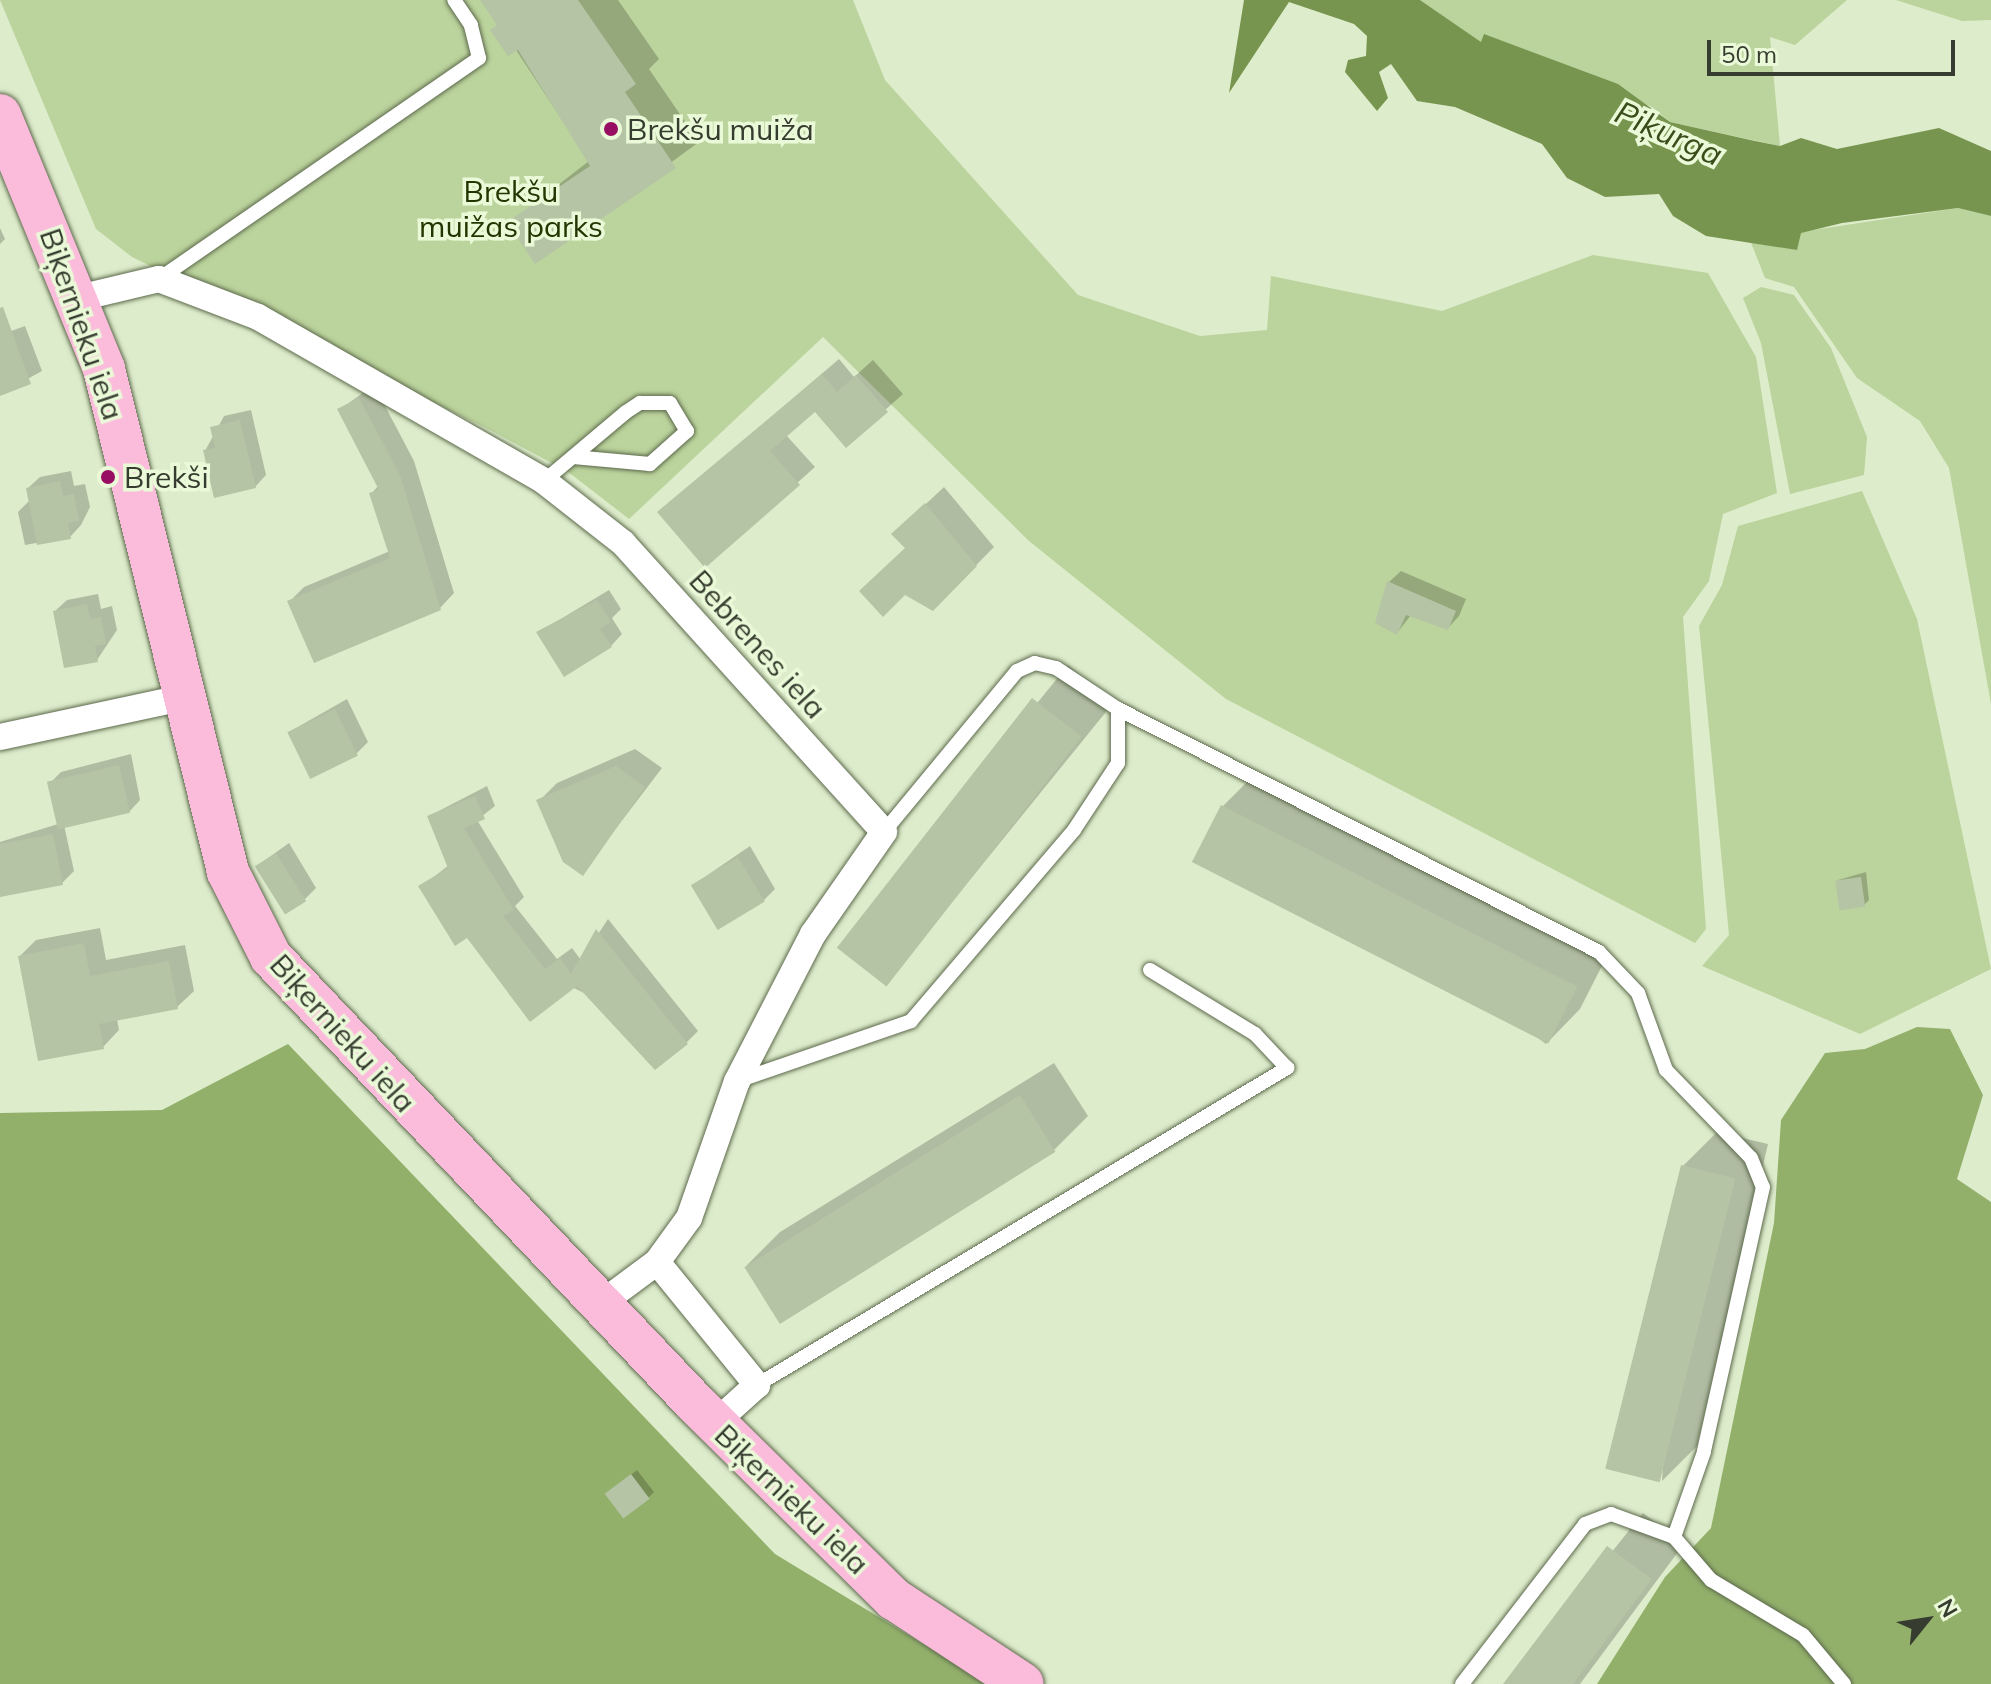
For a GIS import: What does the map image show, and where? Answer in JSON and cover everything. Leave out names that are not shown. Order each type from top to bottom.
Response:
[{"type":"main road","name":"Biķernieku iela","points":[[0,115],[79,298],[104,369],[182,698],[228,872],[271,957],[714,1424],[894,1599],[1023,1684]]},
{"type":"street","points":[[79,298],[159,279]]},
{"type":"street","name":"Bebrenes iela","points":[[159,279],[258,317],[544,481],[623,543],[884,832]]},
{"type":"street","points":[[0,737],[182,698]]},
{"type":"street","points":[[599,1305],[657,1262],[689,1218],[737,1081],[813,934],[884,832]]},
{"type":"street","points":[[657,1262],[757,1385],[714,1424]]},
{"type":"lane","points":[[159,279],[479,58],[471,25],[454,0]]},
{"type":"lane","points":[[544,481],[626,412],[654,398],[670,403],[687,431],[650,464],[573,457]]},
{"type":"lane","points":[[884,832],[1017,671],[1035,663],[1056,668],[1118,709],[1599,952],[1638,993],[1666,1070],[1751,1158],[1763,1187],[1704,1452],[1674,1537]]},
{"type":"lane","points":[[737,1081],[911,1021],[1074,830],[1118,763],[1118,709]]},
{"type":"lane","points":[[757,1385],[1287,1068],[1255,1034],[1150,970]]},
{"type":"lane","points":[[1462,1684],[1585,1524],[1611,1514],[1674,1537],[1711,1580],[1803,1635],[1844,1684]]},
{"type":"green space","name":"Brekšu muižas parks","points":[[0,0],[853,0],[885,80],[1078,295],[1200,336],[1267,330],[1271,276],[1442,311],[1593,255],[1708,273],[1756,357],[1777,493],[1723,514],[1709,581],[1683,617],[1706,929],[1695,943],[1226,699],[1029,541],[823,337],[629,519],[567,471],[486,428],[132,257],[96,229]]},
{"type":"green space","points":[[1420,0],[1847,0],[1795,45],[1770,37],[1780,146],[1670,122],[1652,107],[1484,35],[1482,43]]},
{"type":"green space","points":[[1896,0],[1991,0],[1991,20],[1962,21]]},
{"type":"green space","points":[[1958,208],[1991,216],[1991,704],[1949,468],[1920,421],[1857,378],[1794,287],[1765,278],[1750,240],[1797,250],[1800,232]]},
{"type":"green space","points":[[1761,287],[1794,295],[1831,348],[1867,437],[1864,475],[1790,494],[1761,343],[1743,298]]},
{"type":"green space","points":[[1862,491],[1917,619],[1991,969],[1860,1034],[1702,966],[1729,935],[1699,626],[1722,585],[1738,526]]},
{"type":"shaded area","points":[[1917,1027],[1950,1029],[1983,1095],[1957,1179],[1991,1202],[1991,1684],[1597,1684],[1665,1577],[1711,1528],[1774,1223],[1781,1120],[1825,1053],[1865,1049]]},
{"type":"shaded area","points":[[288,1044],[775,1554],[989,1684],[0,1684],[0,1113],[162,1110]]},
{"type":"water","name":"Piķurga","points":[[1244,0],[1420,0],[1481,42],[1484,34],[1618,84],[1670,122],[1780,146],[1801,138],[1837,149],[1939,128],[1991,151],[1991,216],[1958,208],[1842,223],[1801,233],[1797,250],[1706,236],[1673,216],[1659,194],[1605,197],[1567,178],[1542,144],[1455,107],[1417,101],[1391,64],[1379,72],[1388,98],[1377,111],[1345,72],[1348,60],[1366,56],[1367,36],[1354,24],[1289,2],[1229,93]]},
{"type":"building","name":"Brekšu muiža","points":[[480,0],[578,0],[636,84],[625,92],[676,168],[535,264],[507,222],[590,166],[518,50],[508,56],[490,30],[497,25]]},
{"type":"building","points":[[3,307],[31,384],[0,396],[0,308]]},
{"type":"building","points":[[822,374],[837,392],[856,375],[888,412],[846,448],[815,412],[770,451],[800,485],[705,568],[657,512]]},
{"type":"building","points":[[359,398],[400,475],[441,610],[314,663],[287,601],[390,558],[369,493],[379,490],[337,409]]},
{"type":"building","points":[[240,420],[256,488],[214,498],[203,450],[215,448],[210,427]]},
{"type":"building","points":[[60,481],[63,496],[74,494],[79,521],[68,523],[71,539],[37,545],[26,488]]},
{"type":"building","points":[[925,503],[977,566],[933,611],[905,595],[883,617],[859,591],[905,548],[891,534]]},
{"type":"building","points":[[1387,581],[1456,611],[1448,630],[1406,615],[1397,635],[1375,623]]},
{"type":"building","points":[[597,600],[611,622],[600,629],[612,647],[564,677],[536,632]]},
{"type":"building","points":[[87,604],[90,619],[101,617],[106,644],[95,646],[98,662],[64,668],[53,611]]},
{"type":"building","points":[[1032,698],[1082,737],[886,987],[837,948]]},
{"type":"building","points":[[335,709],[358,756],[310,779],[287,732]]},
{"type":"building","points":[[119,765],[130,813],[58,829],[47,782]]},
{"type":"building","points":[[616,766],[645,787],[583,876],[563,862],[536,800]]},
{"type":"building","points":[[475,796],[485,819],[464,828],[514,910],[503,916],[545,969],[560,958],[571,974],[596,929],[688,1044],[655,1070],[577,986],[530,1022],[467,938],[455,946],[418,886],[448,868],[427,816]]},
{"type":"building","points":[[1221,805],[1577,987],[1548,1044],[1192,862]]},
{"type":"building","points":[[53,834],[63,885],[0,897],[0,844]]},
{"type":"building","points":[[276,853],[306,901],[285,915],[255,866]]},
{"type":"building","points":[[738,857],[765,902],[718,930],[691,885]]},
{"type":"building","points":[[1861,877],[1865,907],[1839,910],[1835,881]]},
{"type":"building","points":[[84,943],[90,976],[169,961],[178,1009],[99,1024],[104,1049],[38,1061],[18,956]]},
{"type":"building","points":[[1020,1095],[1056,1152],[780,1324],[744,1267]]},
{"type":"building","points":[[1681,1165],[1735,1179],[1660,1482],[1605,1469]]},
{"type":"building","points":[[631,1474],[650,1499],[623,1519],[605,1494]]},
{"type":"building","points":[[1607,1546],[1652,1579],[1573,1684],[1503,1684]]},
{"type":"place","name":"Brekšu muiža","points":[[611,129]]},
{"type":"place","name":"Brekši","points":[[108,477]]}]
